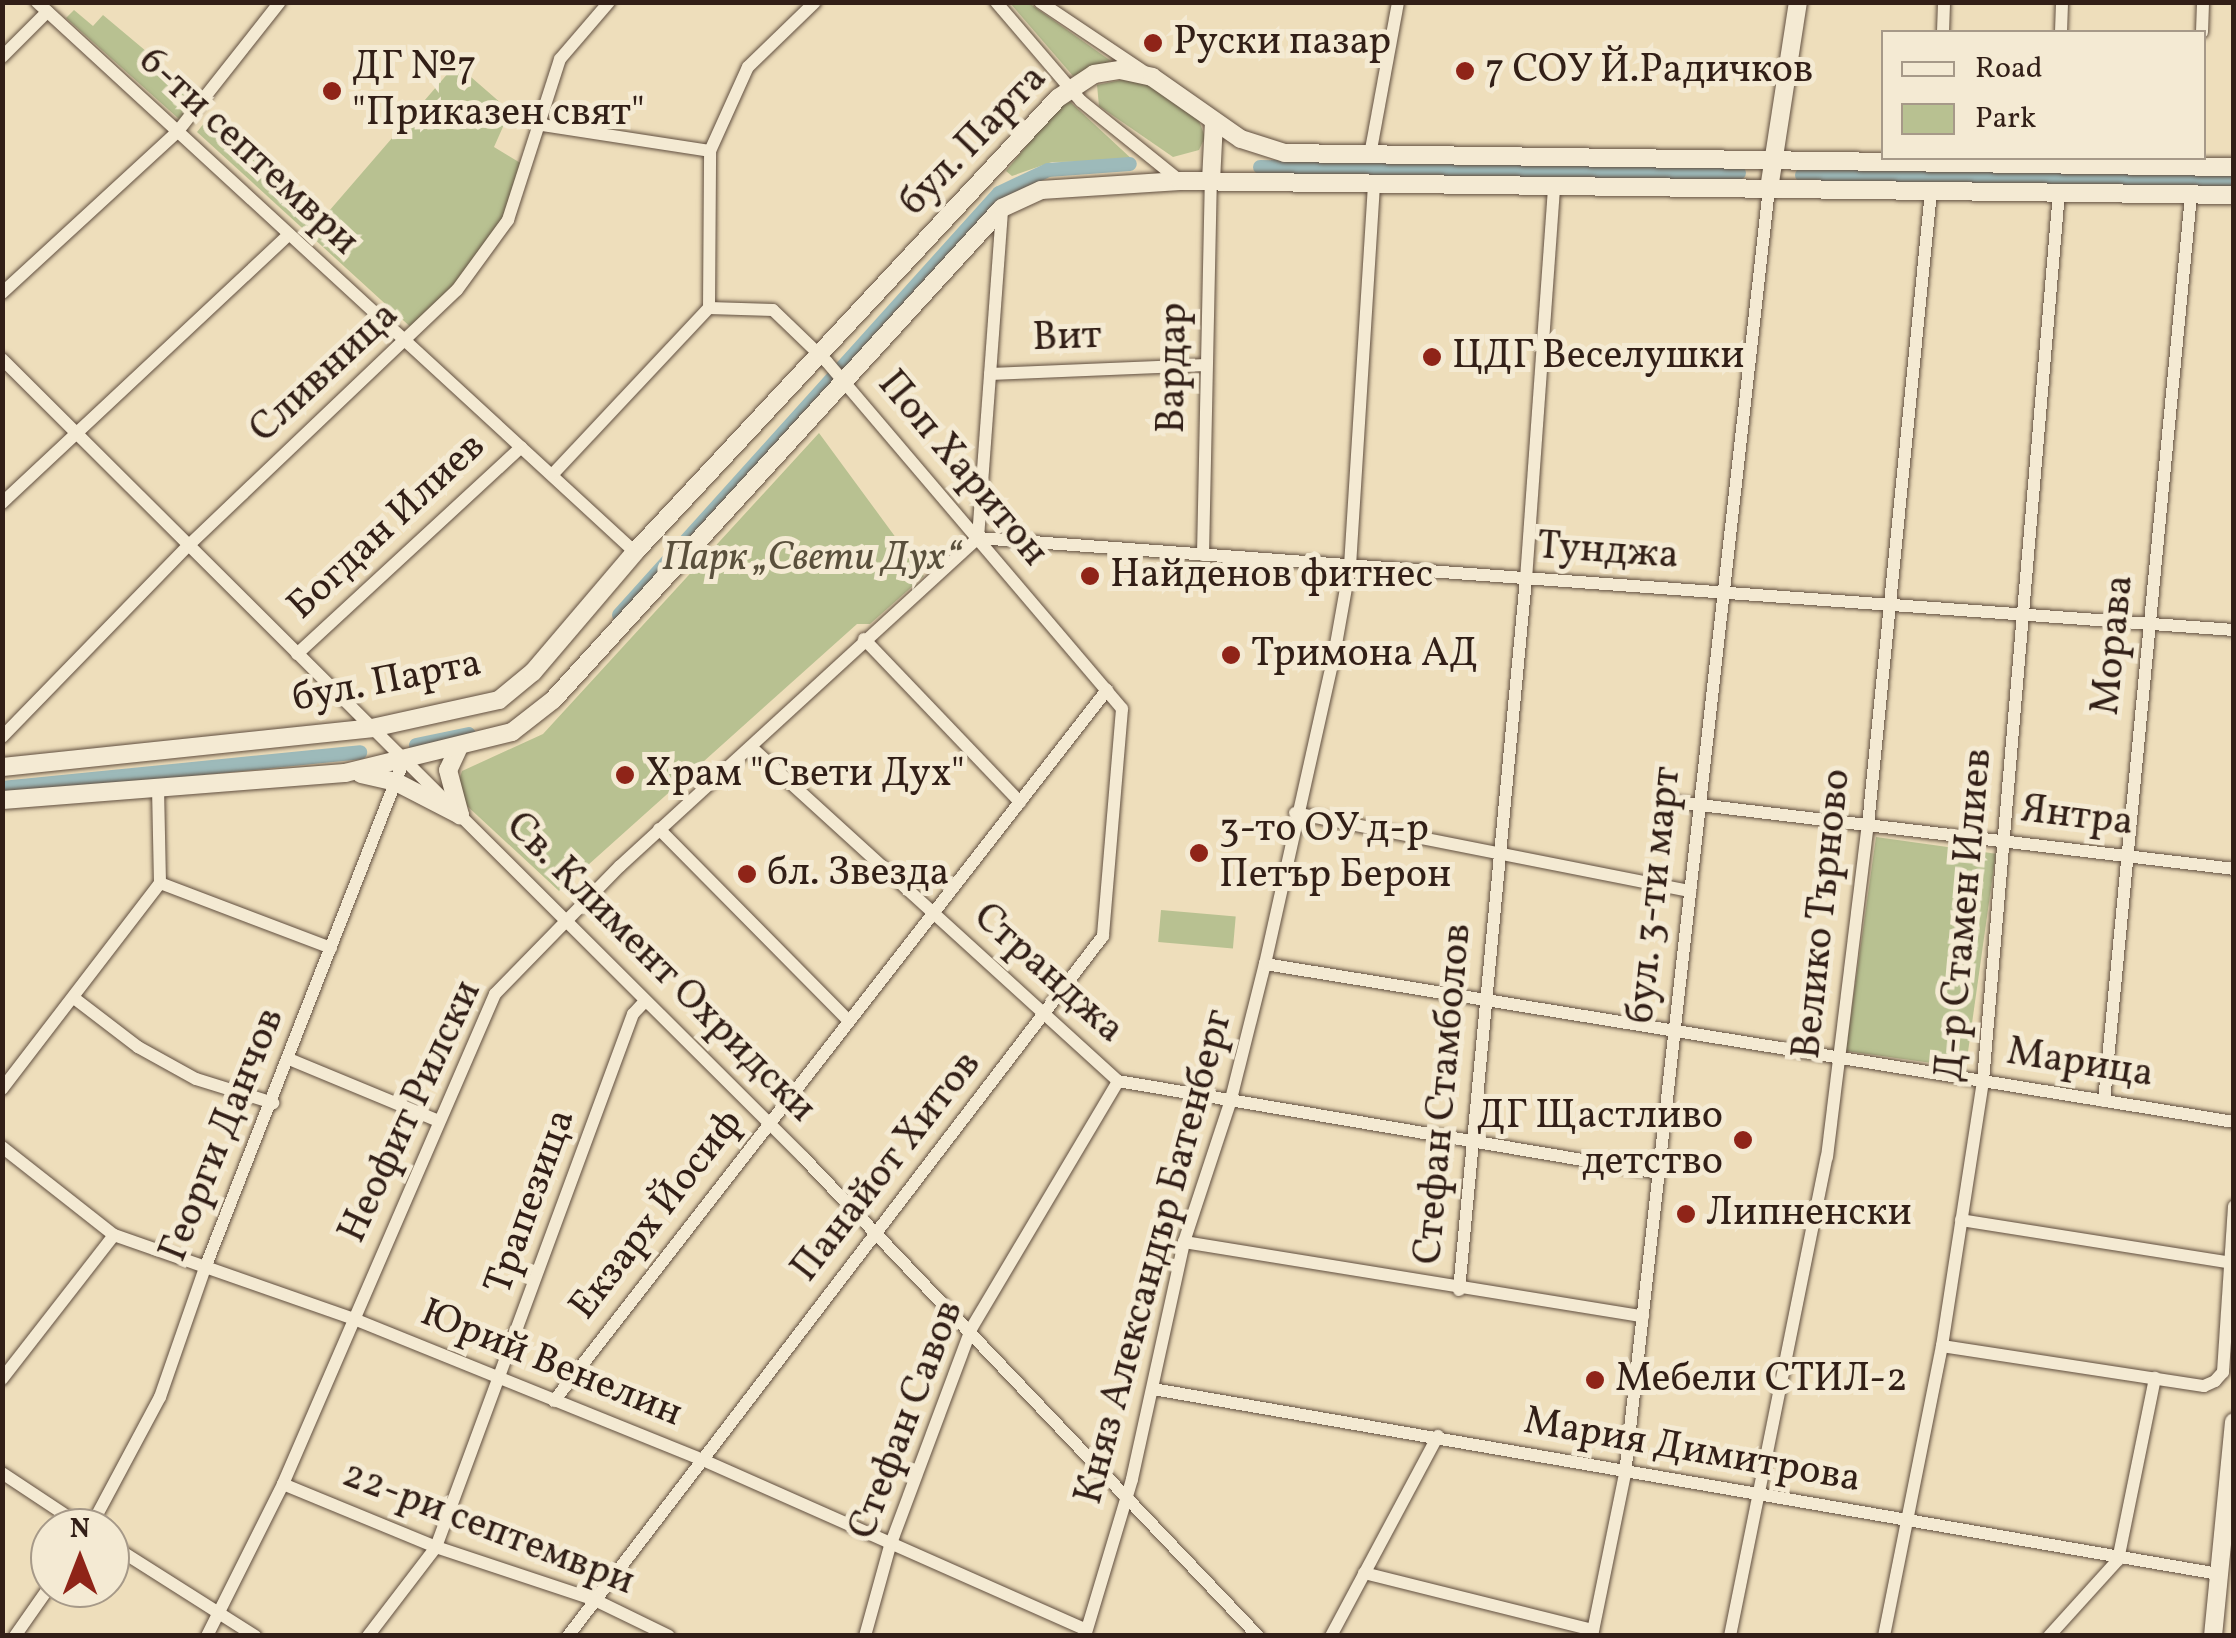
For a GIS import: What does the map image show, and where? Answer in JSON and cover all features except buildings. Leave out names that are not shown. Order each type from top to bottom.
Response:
[{"type":"main road","name":"бул. 3-ти март","points":[[1769,189],[1798,2]]},
{"type":"main road","name":"бул. Парта","points":[[4,765],[372,728],[474,708],[518,688],[635,552],[825,359],[1068,88],[1107,71],[1152,77]]},
{"type":"main road","points":[[1152,77],[1214,122],[1269,151],[1773,161],[2196,162],[2234,167]]},
{"type":"main road","points":[[1211,181],[1214,122]]},
{"type":"main road","points":[[1180,180],[1212,147]]},
{"type":"main road","name":"бул. Парта","points":[[2,800],[345,773],[458,749],[512,732],[553,700],[841,378],[1002,208],[1074,184],[1180,180],[1374,182],[2234,196]]},
{"type":"main road","points":[[458,749],[448,770],[460,814]]},
{"type":"main road","points":[[345,773],[396,782],[460,814]]},
{"type":"main road","points":[[2213,1636],[2234,1422]]},
{"type":"street","points":[[2,293],[178,131],[280,2]]},
{"type":"street","name":"Сливница","points":[[2,736],[189,546],[408,343],[508,220],[542,125],[560,58],[608,2]]},
{"type":"street","points":[[552,475],[709,308],[710,151],[748,67],[815,2]]},
{"type":"street","points":[[996,2],[1068,88],[1180,180]]},
{"type":"street","points":[[1040,2],[1152,77]]},
{"type":"street","points":[[1370,155],[1398,2]]},
{"type":"street","points":[[1942,30],[1944,2]]},
{"type":"street","points":[[2062,2],[2062,30]]},
{"type":"street","points":[[2202,30],[2203,2]]},
{"type":"street","points":[[2,57],[42,7]]},
{"type":"street","name":"6-ти септември","points":[[42,7],[635,552]]},
{"type":"street","points":[[542,125],[710,151]]},
{"type":"street","name":"Вардар","points":[[1203,556],[1211,181]]},
{"type":"street","name":"Княз Александър Батенберг","points":[[1086,1633],[1154,1390],[1184,1242],[1230,1103],[1265,964],[1350,566],[1374,182]]},
{"type":"street","name":"Стефан Стамболов","points":[[1459,1290],[1526,579],[1554,186]]},
{"type":"street","name":"бул. 3-ти март","points":[[1593,1633],[1625,1474],[1769,189]]},
{"type":"street","name":"Велико Търново","points":[[1730,1636],[1827,1157],[1868,825],[1931,192]]},
{"type":"street","name":"Д-р Стамен Илиев","points":[[1884,1636],[1910,1523],[1942,1346],[1983,1081],[2008,842],[2022,615],[2059,193]]},
{"type":"street","name":"Морава","points":[[2104,1101],[2191,195]]},
{"type":"street","points":[[978,538],[1002,208]]},
{"type":"street","points":[[2,503],[289,234]]},
{"type":"street","name":"Поп Харитон","points":[[709,308],[773,310],[825,359],[1107,690]]},
{"type":"street","name":"Св. Климент Охридски","points":[[2,359],[770,1123],[876,1238],[971,1329],[1128,1493],[1258,1636]]},
{"type":"street","name":"Вит","points":[[990,374],[1206,366]]},
{"type":"street","name":"Богдан Илиев","points":[[297,654],[521,447]]},
{"type":"street","name":"Тунджа","points":[[978,538],[2234,630]]},
{"type":"street","name":"Неофит Рилски","points":[[207,1636],[284,1484],[436,1120],[495,994],[564,920],[659,829],[978,538]]},
{"type":"street","points":[[864,639],[1020,802]]},
{"type":"street","name":"Екзарх Йосиф","points":[[554,1401],[1107,690]]},
{"type":"street","name":"Панайот Хитов","points":[[568,1636],[876,1238],[1104,930],[1122,715],[1107,690]]},
{"type":"street","name":"Странджа","points":[[750,746],[1118,1082],[1659,1173]]},
{"type":"street","name":"Георги Данчов","points":[[98,1508],[160,1397],[204,1268],[273,1104],[404,760]]},
{"type":"street","points":[[2,1089],[160,883],[158,785]]},
{"type":"street","name":"Янтра","points":[[1676,802],[2234,869]]},
{"type":"street","points":[[1295,814],[1605,879],[1690,891]]},
{"type":"street","points":[[659,829],[849,1022]]},
{"type":"street","points":[[160,883],[331,948]]},
{"type":"street","name":"Марица","points":[[1265,964],[2234,1122]]},
{"type":"street","points":[[74,998],[138,1047],[196,1079],[273,1104]]},
{"type":"street","name":"Трапезица","points":[[368,1636],[436,1547],[501,1381],[633,1014],[646,1001]]},
{"type":"street","points":[[289,1059],[436,1120]]},
{"type":"street","name":"Стефан Савов","points":[[865,1636],[890,1546],[971,1329],[1118,1082]]},
{"type":"street","name":"Юрий Венелин","points":[[2,1148],[114,1234],[354,1319],[703,1460],[1086,1633]]},
{"type":"street","points":[[1942,1346],[2204,1386],[2215,1382],[2222,1372],[2234,1206]]},
{"type":"street","points":[[1961,1220],[2231,1262]]},
{"type":"street","points":[[2,1380],[114,1234]]},
{"type":"street","points":[[1184,1242],[1459,1290],[1643,1316]]},
{"type":"street","points":[[2049,1636],[2118,1560],[2156,1378]]},
{"type":"street","name":"Мария Димитрова","points":[[1154,1390],[1438,1436],[1755,1498],[2218,1574]]},
{"type":"street","points":[[1331,1636],[1438,1436]]},
{"type":"street","points":[[2,1474],[56,1508]]},
{"type":"street","name":"22-ри септември","points":[[284,1484],[436,1547],[595,1600],[648,1632],[669,1636]]},
{"type":"street","points":[[130,1557],[255,1636]]},
{"type":"street","points":[[1364,1573],[1593,1633]]},
{"type":"street","points":[[15,1636],[35,1608]]},
{"type":"green space","points":[[1010,3],[1029,3],[1111,61],[1073,76]]},
{"type":"green space","points":[[74,10],[93,26],[103,15],[190,88],[194,102],[179,119],[66,18]]},
{"type":"green space","points":[[456,64],[510,111],[494,147],[527,167],[509,217],[415,331],[197,132],[209,117],[323,218]]},
{"type":"green space","points":[[1126,79],[1151,86],[1198,118],[1205,137],[1199,150],[1173,157],[1099,106],[1097,85]]},
{"type":"green space","points":[[1066,98],[1134,161],[1052,162],[1012,176],[1006,171]]},
{"type":"green space","name":"Парк „Свети Дух“","points":[[819,433],[924,576],[870,624],[857,624],[559,891],[466,805],[458,784],[462,771],[543,734]]},
{"type":"green space","points":[[1876,837],[1996,854],[1966,1068],[1846,1051]]},
{"type":"green space","points":[[1161,910],[1236,917],[1233,948],[1158,942]]},
{"type":"waterway","points":[[619,615],[999,193],[1048,170],[1130,164]]},
{"type":"waterway","points":[[1260,167],[1739,173]]},
{"type":"waterway","points":[[1802,175],[2234,182]]},
{"type":"waterway","points":[[416,745],[469,734]]},
{"type":"waterway","points":[[2,788],[360,752]]},
{"type":"place","name":"Руски пазар","points":[[1153,43]]},
{"type":"place","name":"7 СОУ Й.Радичков","points":[[1465,71]]},
{"type":"place","name":"ДГ №7 \"Приказен свят\"","points":[[332,91]]},
{"type":"place","name":"ЦДГ Веселушки","points":[[1432,357]]},
{"type":"place","name":"Найденов фитнес","points":[[1090,576]]},
{"type":"place","name":"Тримона АД","points":[[1231,655]]},
{"type":"place","name":"Храм \"Свети Дух\"","points":[[625,775]]},
{"type":"place","name":"3-то ОУ д-р Петър Берон","points":[[1199,853]]},
{"type":"place","name":"бл. Звезда","points":[[747,874]]},
{"type":"place","name":"ДГ Щастливо детство","points":[[1743,1140]]},
{"type":"place","name":"Липненски","points":[[1686,1214]]},
{"type":"place","name":"Мебели СТИЛ-2","points":[[1595,1380]]}]
